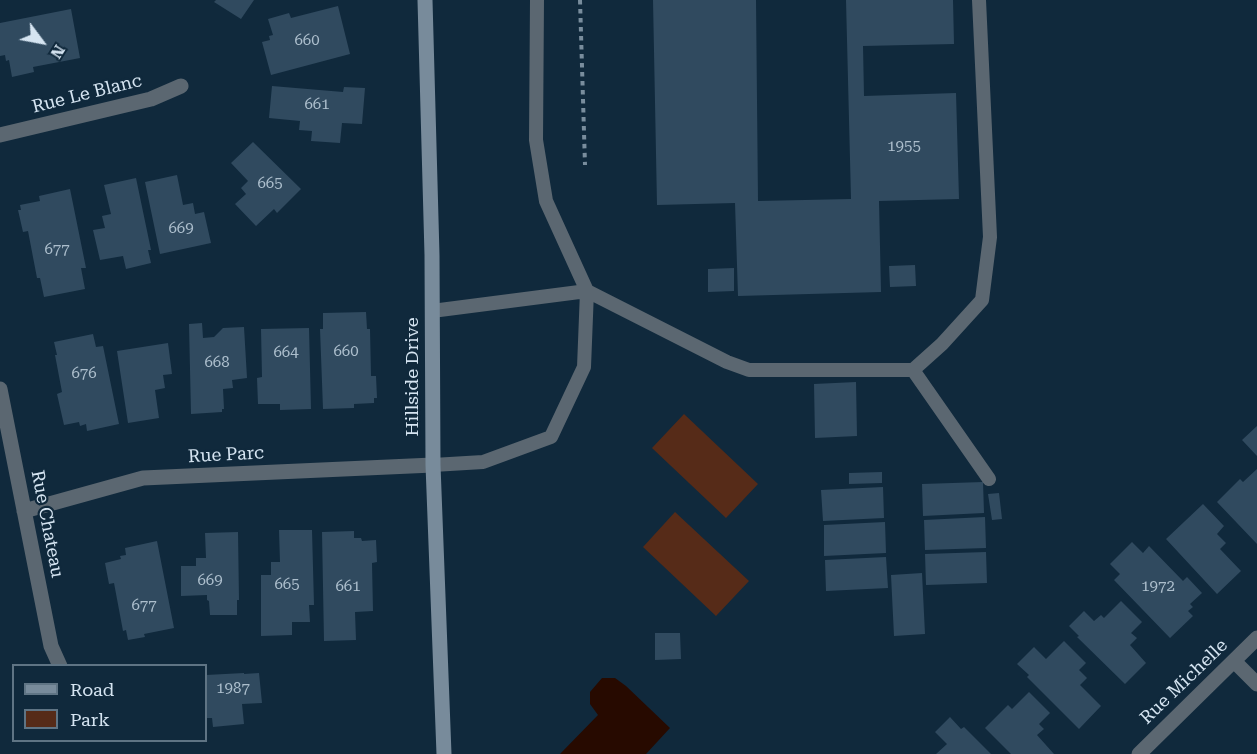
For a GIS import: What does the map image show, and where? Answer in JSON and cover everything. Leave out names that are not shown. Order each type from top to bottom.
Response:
[{"type":"street","name":"Hillside Drive","points":[[425,0],[433,465],[444,754]]},
{"type":"street","name":"Rue Le Blanc","points":[[0,135],[151,99],[181,86]]},
{"type":"street","name":"Rue Chateau","points":[[0,389],[51,646],[59,664]]},
{"type":"street","name":"Rue Parc","points":[[24,511],[143,478],[433,465]]},
{"type":"street","name":"Rue Michelle","points":[[1139,754],[1257,638]]},
{"type":"street","points":[[1234,661],[1257,684]]},
{"type":"lane","points":[[433,465],[483,462],[551,437],[584,367],[586,291],[546,201],[536,140],[537,0]]},
{"type":"lane","points":[[432,310],[586,291],[727,362],[749,370],[913,370],[942,344],[982,300],[990,237],[979,0]]},
{"type":"lane","points":[[913,370],[989,479]]},
{"type":"path","points":[[580,0],[585,165]]},
{"type":"green space","points":[[684,414],[758,484],[726,518],[652,448]]},
{"type":"green space","points":[[675,512],[749,581],[716,616],[643,547]]},
{"type":"shaded area","points":[[602,678],[615,678],[626,686],[670,728],[646,754],[560,754],[598,715],[590,704],[590,692]]},
{"type":"building","points":[[216,0],[254,0],[241,19],[214,2]]},
{"type":"building","points":[[653,0],[756,0],[758,201],[851,199],[846,0],[953,0],[954,44],[863,46],[864,96],[956,93],[959,199],[879,201],[881,292],[738,296],[735,203],[657,205]]},
{"type":"building","points":[[338,6],[350,54],[271,75],[262,42],[270,40],[269,36],[273,35],[268,19],[289,13],[291,18]]},
{"type":"building","points":[[71,9],[80,58],[33,67],[34,72],[12,77],[9,60],[6,61],[5,55],[0,56],[0,23]]},
{"type":"building","points":[[272,86],[343,92],[344,87],[365,88],[362,124],[342,123],[340,143],[311,141],[312,131],[299,130],[300,121],[269,118]]},
{"type":"building","points":[[253,142],[301,189],[277,213],[274,209],[256,226],[235,204],[246,194],[241,188],[248,181],[231,163]]},
{"type":"building","points":[[177,175],[183,205],[193,203],[195,214],[204,212],[211,243],[160,254],[145,182]]},
{"type":"building","points":[[136,178],[151,250],[148,250],[151,263],[126,269],[123,256],[100,260],[93,230],[105,228],[102,216],[111,214],[104,185]]},
{"type":"building","points":[[70,189],[86,268],[81,268],[85,289],[44,297],[40,278],[37,278],[28,231],[23,232],[18,210],[21,210],[20,205],[40,201],[39,196]]},
{"type":"building","points":[[915,265],[916,286],[890,287],[889,266]]},
{"type":"building","points":[[734,268],[734,291],[708,292],[708,269]]},
{"type":"building","points":[[366,312],[367,329],[370,329],[371,376],[376,376],[377,398],[374,398],[374,403],[354,404],[354,408],[323,409],[320,329],[323,329],[323,313]]},
{"type":"building","points":[[202,323],[203,338],[214,337],[223,328],[244,327],[247,378],[232,380],[233,388],[223,389],[224,409],[222,412],[191,414],[189,324]]},
{"type":"building","points":[[309,328],[311,409],[280,410],[280,404],[258,404],[257,378],[262,377],[261,329]]},
{"type":"building","points":[[93,334],[96,347],[103,346],[119,424],[87,431],[86,424],[80,426],[79,422],[64,425],[57,394],[62,392],[54,342]]},
{"type":"building","points":[[168,343],[172,374],[163,375],[165,388],[155,390],[159,418],[128,423],[117,351]]},
{"type":"building","points":[[856,382],[857,436],[815,438],[814,384]]},
{"type":"building","points":[[1257,426],[1257,456],[1242,440]]},
{"type":"building","points":[[1257,469],[1257,544],[1217,502],[1240,479],[1243,482]]},
{"type":"building","points":[[882,472],[882,483],[849,484],[849,473]]},
{"type":"building","points":[[983,482],[984,513],[923,516],[922,484]]},
{"type":"building","points":[[883,487],[884,518],[823,521],[821,490]]},
{"type":"building","points":[[999,493],[1002,519],[992,520],[988,494]]},
{"type":"building","points":[[1203,504],[1224,526],[1217,534],[1226,543],[1220,549],[1241,571],[1217,594],[1166,539]]},
{"type":"building","points":[[985,517],[986,548],[925,550],[924,520]]},
{"type":"building","points":[[885,522],[886,553],[824,556],[824,525]]},
{"type":"building","points":[[279,530],[312,530],[314,605],[309,605],[310,622],[292,622],[292,635],[261,636],[261,575],[271,575],[271,562],[280,562]]},
{"type":"building","points":[[354,531],[354,538],[361,538],[362,541],[376,540],[377,562],[372,563],[373,611],[355,612],[356,640],[324,641],[322,532]]},
{"type":"building","points":[[238,532],[239,600],[237,600],[237,615],[210,615],[207,595],[181,596],[181,566],[196,566],[196,558],[206,558],[205,533]]},
{"type":"building","points":[[157,541],[174,628],[128,640],[126,630],[123,631],[114,583],[109,584],[105,563],[121,559],[120,556],[126,555],[125,548]]},
{"type":"building","points":[[1132,542],[1143,553],[1149,546],[1183,581],[1187,577],[1202,593],[1190,604],[1193,607],[1188,611],[1193,616],[1170,638],[1114,580],[1120,574],[1110,564]]},
{"type":"building","points":[[986,552],[987,583],[926,585],[925,554]]},
{"type":"building","points":[[886,557],[888,588],[826,591],[825,560]]},
{"type":"building","points":[[922,573],[925,634],[894,636],[891,575]]},
{"type":"building","points":[[1121,601],[1142,622],[1131,633],[1137,638],[1130,645],[1146,663],[1125,684],[1077,637],[1079,636],[1069,626],[1084,611],[1094,621],[1101,615],[1104,618]]},
{"type":"building","points":[[655,633],[680,633],[681,659],[655,660]]},
{"type":"building","points":[[1064,641],[1086,663],[1079,670],[1087,678],[1080,685],[1101,706],[1079,729],[1017,664],[1034,647],[1046,659]]},
{"type":"building","points":[[259,673],[262,703],[242,704],[244,724],[213,727],[212,718],[207,718],[207,675]]},
{"type":"building","points":[[1029,692],[1050,713],[1039,724],[1044,729],[1037,735],[1054,754],[1011,754],[985,728],[1008,705],[1012,709]]},
{"type":"building","points":[[950,717],[961,729],[964,727],[991,754],[936,754],[947,744],[935,732]]}]
